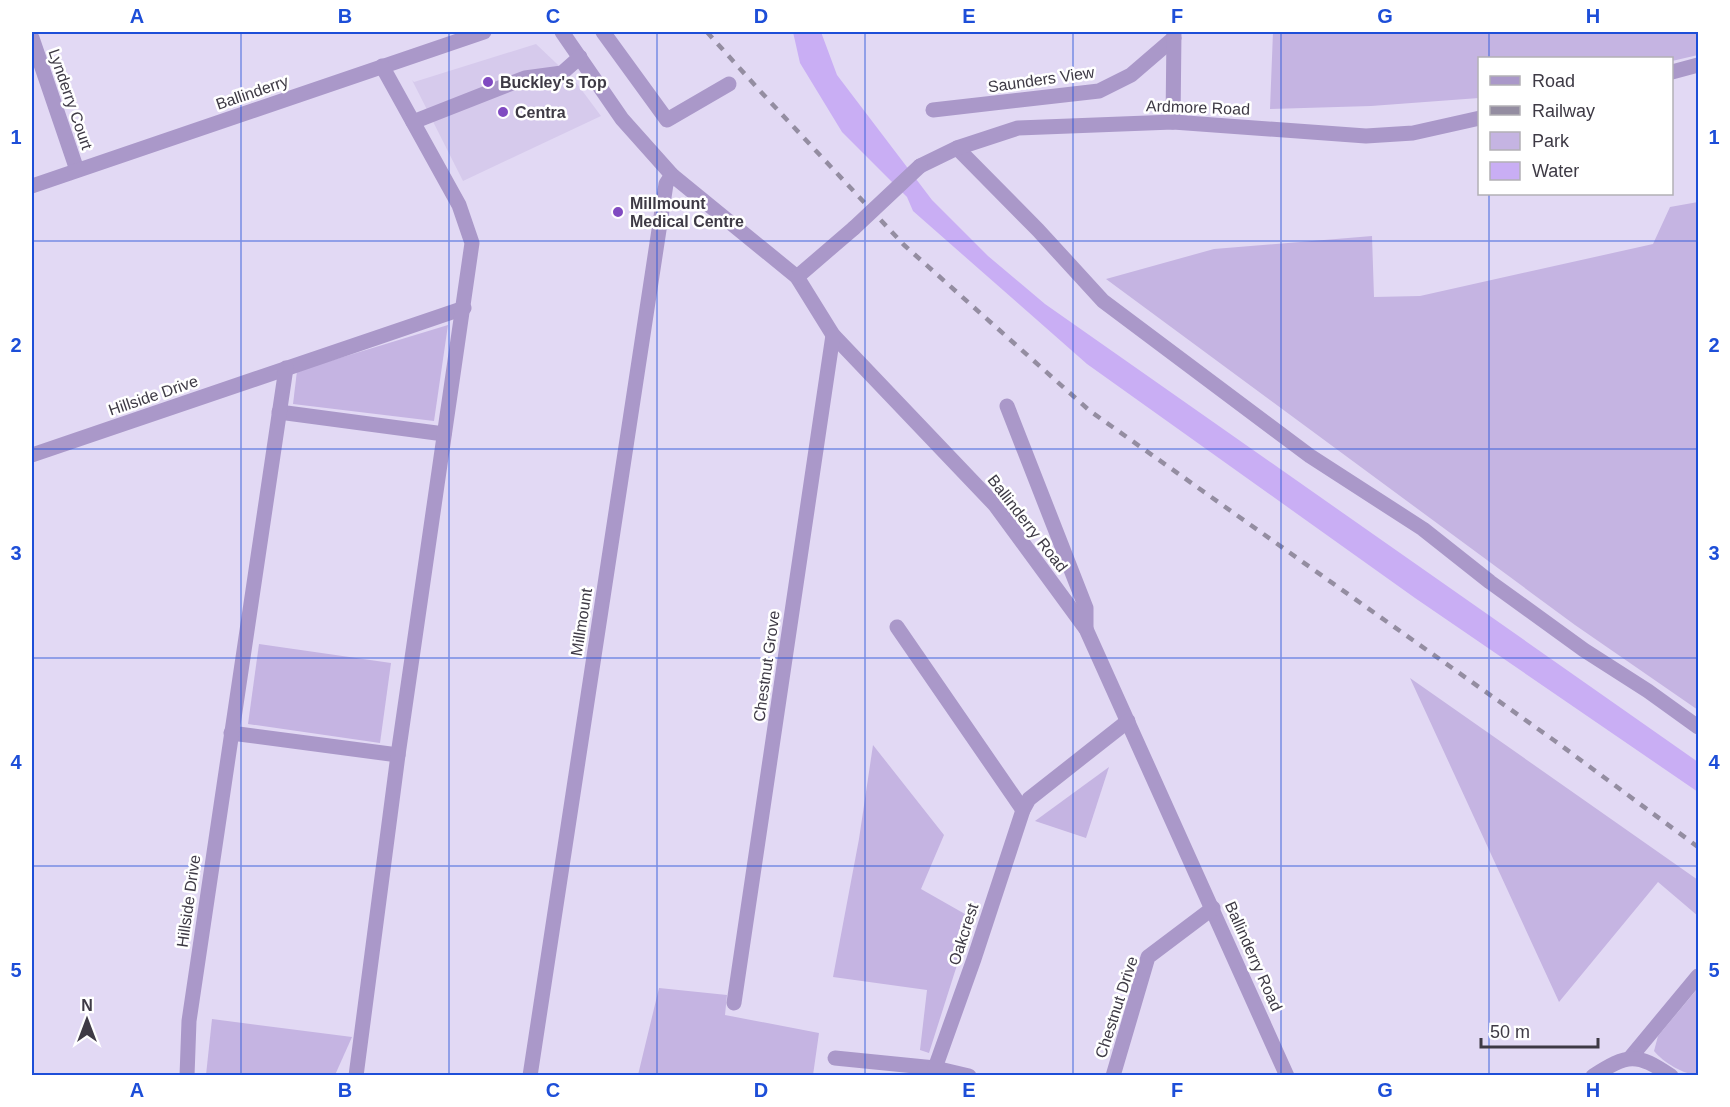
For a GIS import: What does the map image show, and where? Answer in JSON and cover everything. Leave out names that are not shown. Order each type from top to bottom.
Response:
[{"type":"street","name":"Ballinderry","points":[[32,186],[484,32]]},
{"type":"street","name":"Ballinderry Road","points":[[562,32],[622,119],[672,175],[797,277],[833,335],[995,505],[1086,629],[1287,1076]]},
{"type":"street","points":[[603,32],[667,120],[729,84]]},
{"type":"street","points":[[1173,122],[1174,35]]},
{"type":"street","name":"Saunders View","points":[[933,110],[1099,91],[1131,75],[1174,35]]},
{"type":"street","name":"Lynderry Court","points":[[32,38],[76,170]]},
{"type":"street","points":[[413,122],[525,78],[562,73],[580,57]]},
{"type":"street","points":[[1673,71],[1698,65]]},
{"type":"street","points":[[356,1076],[398,755],[472,243],[459,205],[382,66]]},
{"type":"street","name":"Ardmore Road","points":[[797,277],[854,228],[920,166],[957,148],[1018,128],[1173,122],[1366,136],[1413,134],[1478,118]]},
{"type":"street","points":[[957,148],[1038,230],[1103,301],[1310,456],[1423,529],[1490,582],[1584,650],[1648,691],[1698,727]]},
{"type":"street","name":"Millmount","points":[[530,1076],[666,184],[672,175]]},
{"type":"street","name":"Hillside Drive","points":[[32,455],[464,308]]},
{"type":"street","name":"Chestnut Grove","points":[[734,1003],[833,335]]},
{"type":"street","name":"Hillside Drive","points":[[187,1076],[189,1021],[286,368]]},
{"type":"street","points":[[1007,406],[1086,608],[1086,629]]},
{"type":"street","points":[[279,412],[444,434]]},
{"type":"street","points":[[897,627],[1023,810]]},
{"type":"street","name":"Oakcrest","points":[[935,1068],[1023,810],[1029,799],[1128,721]]},
{"type":"street","points":[[231,733],[398,755]]},
{"type":"street","name":"Chestnut Drive","points":[[1113,1076],[1148,957],[1213,908]]},
{"type":"street","points":[[1630,1058],[1698,976]]},
{"type":"street","points":[[835,1058],[935,1068],[969,1076]]},
{"type":"street","points":[[1593,1076],[1618,1060],[1630,1058],[1651,1062],[1671,1076]]},
{"type":"shaded area","points":[[536,44],[575,81],[601,116],[463,181],[412,80],[414,82]]},
{"type":"green space","points":[[1273,32],[1698,32],[1698,55],[1673,61],[1673,57],[1478,57],[1478,98],[1371,106],[1270,109]]},
{"type":"green space","points":[[1698,202],[1698,710],[1575,625],[1106,279],[1214,249],[1372,236],[1374,297],[1420,296],[1653,244],[1670,207]]},
{"type":"green space","points":[[448,325],[434,421],[293,404],[297,371]]},
{"type":"green space","points":[[259,644],[391,663],[380,743],[248,724]]},
{"type":"green space","points":[[1410,678],[1698,880],[1698,916],[1658,882],[1559,1002]]},
{"type":"green space","points":[[873,745],[944,835],[921,889],[972,918],[929,1053],[920,1050],[927,990],[833,977],[859,839]]},
{"type":"green space","points":[[1109,767],[1086,838],[1035,821]]},
{"type":"green space","points":[[659,988],[727,995],[725,1015],[819,1033],[813,1075],[638,1075]]},
{"type":"green space","points":[[1698,988],[1698,1075],[1686,1073],[1674,1067],[1654,1051],[1658,1036]]},
{"type":"green space","points":[[212,1019],[352,1037],[335,1075],[206,1075]]},
{"type":"water","points":[[793,32],[821,32],[837,75],[932,200],[988,256],[1045,304],[1698,762],[1698,792],[1415,598],[1087,364],[913,211],[907,197],[842,132],[800,63]]},
{"type":"railway","points":[[707,32],[904,245],[1090,411],[1555,741],[1698,847]]},
{"type":"place","name":"Buckley's Top","points":[[488,82]]},
{"type":"place","name":"Centra","points":[[503,112]]},
{"type":"place","name":"Millmount Medical Centre","points":[[618,212]]}]
